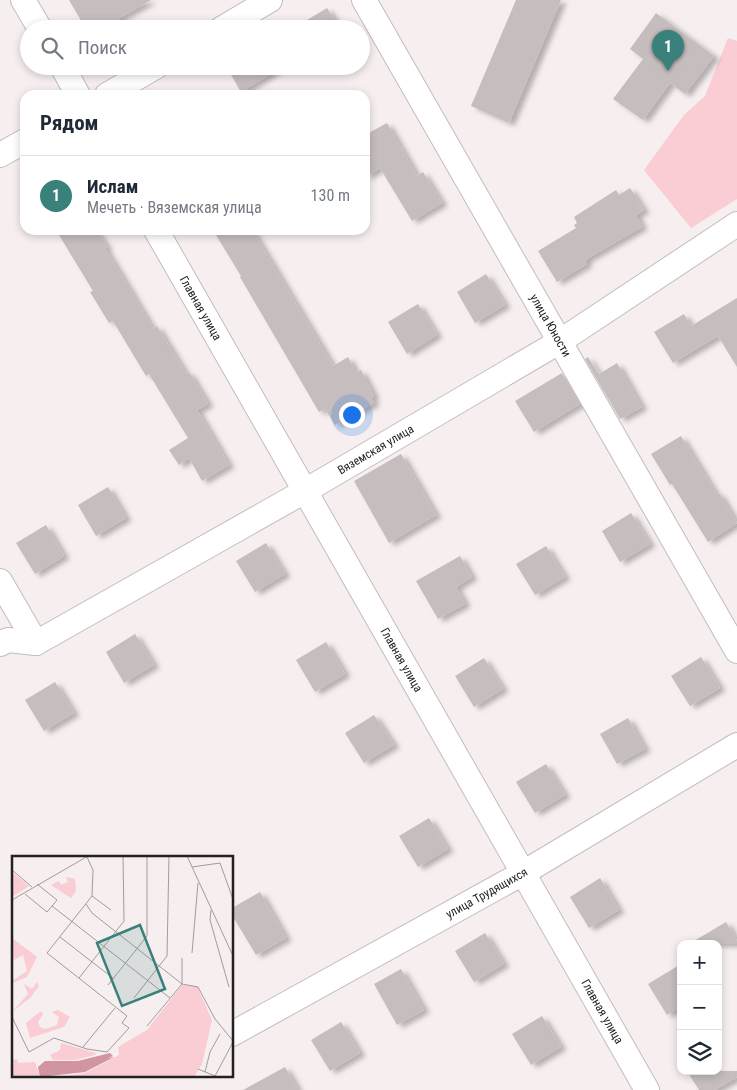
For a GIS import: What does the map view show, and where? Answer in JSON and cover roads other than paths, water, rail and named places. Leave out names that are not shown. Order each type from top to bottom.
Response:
[{"type":"street","points":[[23,0],[35,20]]},
{"type":"street","points":[[236,20],[270,0]]},
{"type":"street","name":"улица Юности","points":[[364,0],[737,651]]},
{"type":"street","points":[[67,75],[75,90]]},
{"type":"street","points":[[116,90],[142,75]]},
{"type":"street","points":[[0,155],[20,144]]},
{"type":"street","name":"Вяземская улица","points":[[36,643],[305,491],[559,342],[737,224]]},
{"type":"street","name":"Главная улица","points":[[159,235],[647,1090]]},
{"type":"street","points":[[0,580],[36,643]]},
{"type":"street","points":[[0,644],[8,640],[36,643]]},
{"type":"street","name":"улица Трудящихся","points":[[234,1033],[523,873],[737,745]]},
{"type":"place","name":"Ислам","points":[[668,71]]}]
